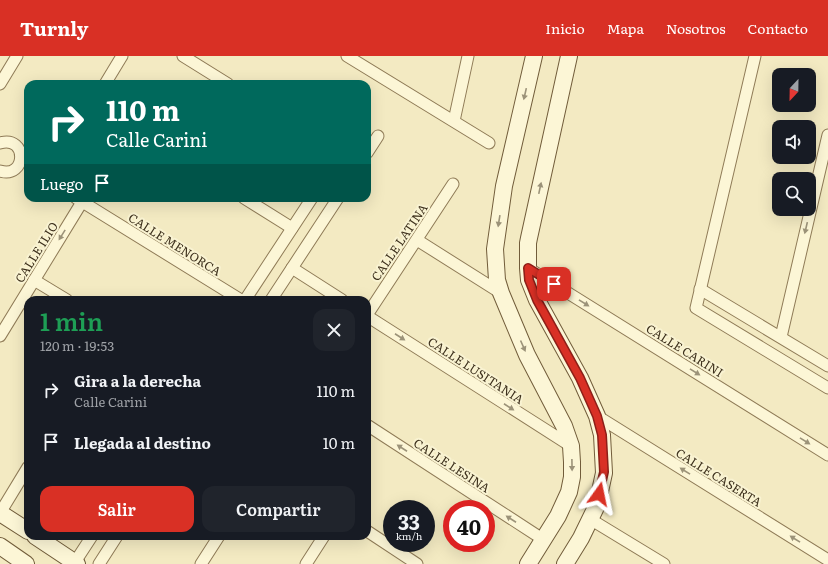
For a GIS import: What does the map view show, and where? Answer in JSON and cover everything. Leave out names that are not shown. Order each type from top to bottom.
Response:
[{"type":"street","points":[[107,80],[122,56]]},
{"type":"street","points":[[183,56],[222,80]]},
{"type":"street","points":[[348,56],[488,143]]},
{"type":"street","points":[[454,121],[468,56]]},
{"type":"street","points":[[528,564],[558,516],[569,492],[572,477],[571,446],[564,426],[527,355],[500,294],[497,280],[495,249],[504,186],[534,56]]},
{"type":"street","points":[[565,564],[581,538],[597,505],[604,472],[602,435],[597,416],[580,378],[537,300],[529,280],[528,243],[569,56]]},
{"type":"street","points":[[755,56],[696,308],[828,388]]},
{"type":"street","points":[[0,84],[16,57]]},
{"type":"street","points":[[371,147],[378,136]]},
{"type":"street","points":[[781,337],[828,136]]},
{"type":"street","points":[[0,143],[11,142],[16,145],[21,154],[21,159],[24,166],[9,172],[0,171]]},
{"type":"street","name":"CALLE LATINA","points":[[371,310],[454,184]]},
{"type":"street","name":"CALLE ILIO","points":[[24,296],[78,202]]},
{"type":"street","name":"CALLE MENORCA","points":[[82,202],[235,296]]},
{"type":"street","points":[[250,202],[292,228]]},
{"type":"street","points":[[248,296],[309,202]]},
{"type":"street","points":[[274,296],[335,202]]},
{"type":"street","points":[[417,240],[500,294]]},
{"type":"street","points":[[292,268],[336,296]]},
{"type":"street","name":"CALLE CARINI","points":[[528,268],[828,455]]},
{"type":"street","points":[[34,280],[60,296]]},
{"type":"street","points":[[700,289],[828,366]]},
{"type":"street","name":"CALLE ILIO","points":[[0,336],[24,296]]},
{"type":"street","name":"CALLE LUSITANIA","points":[[371,319],[571,446]]},
{"type":"street","name":"CALLE CASERTA","points":[[597,416],[828,560]]},
{"type":"street","name":"CALLE LESINA","points":[[371,429],[544,540]]},
{"type":"street","points":[[24,474],[0,513],[24,528]]},
{"type":"street","points":[[590,519],[664,564]]},
{"type":"street","points":[[371,534],[414,563]]},
{"type":"street","points":[[41,540],[76,563],[90,540]]},
{"type":"street","points":[[99,564],[114,540]]},
{"type":"street","points":[[201,564],[217,540]]},
{"type":"street","points":[[306,564],[321,540]]},
{"type":"street","points":[[0,546],[26,564]]},
{"type":"route","points":[[554,284],[528,268],[529,280],[537,300],[580,378],[597,416],[602,435],[604,472],[599,494]]}]
